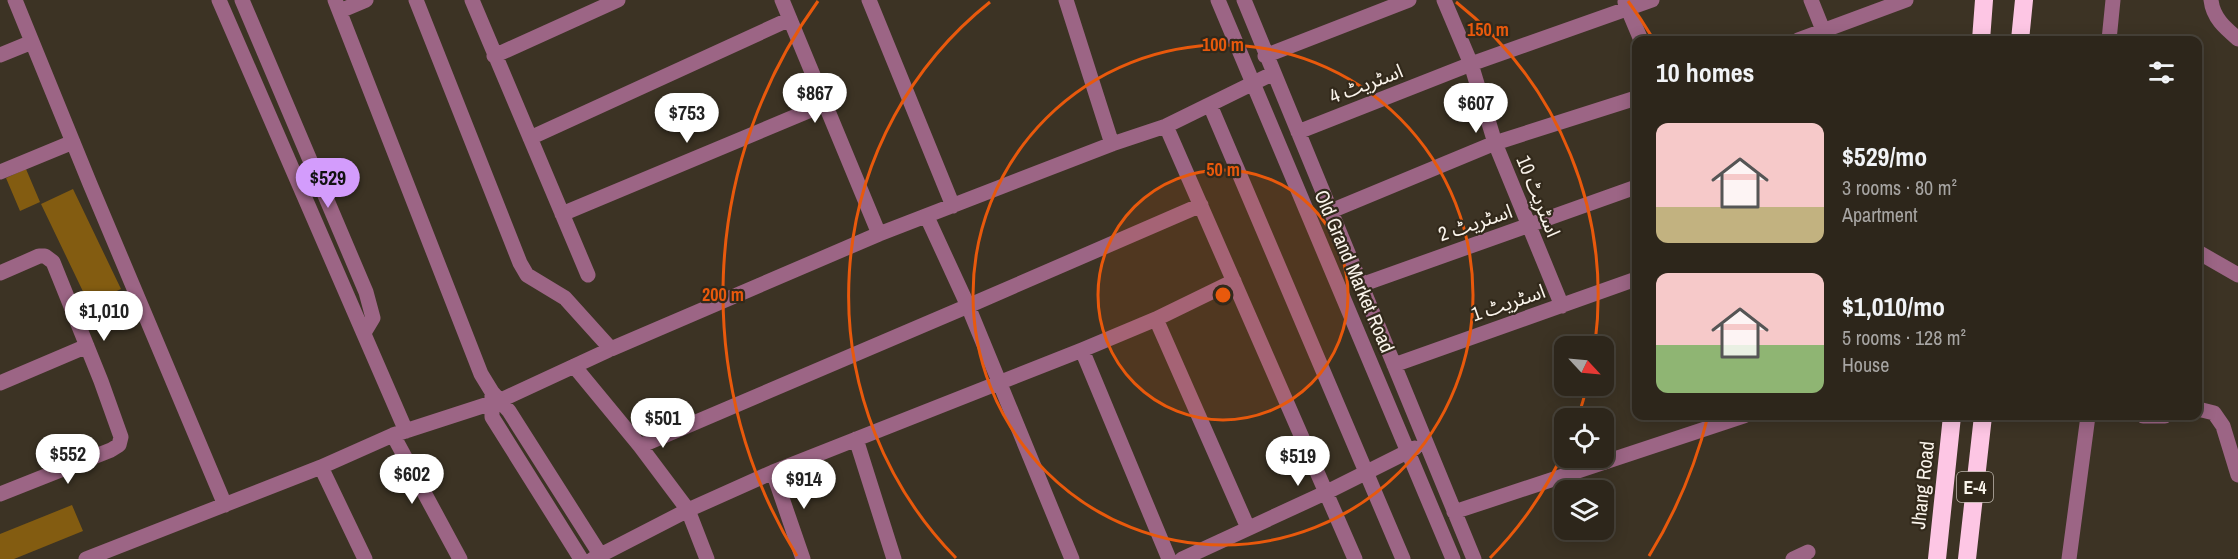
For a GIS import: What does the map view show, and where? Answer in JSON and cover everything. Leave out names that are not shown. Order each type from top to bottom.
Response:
[{"type":"highway","points":[[1981,36],[1984,0]]},
{"type":"highway","points":[[2020,36],[2024,0]]},
{"type":"highway","name":"Jhang Road","points":[[1937,559],[1952,420]]},
{"type":"highway","name":"E-4","points":[[1967,559],[1983,420]]},
{"type":"street","points":[[15,0],[225,505]]},
{"type":"street","points":[[219,0],[364,333],[400,433],[460,559]]},
{"type":"street","points":[[366,0],[338,5],[481,374],[599,558],[688,510],[773,472],[1082,350],[1156,319],[1234,281]]},
{"type":"street","points":[[416,0],[520,263],[527,275],[566,298],[611,349]]},
{"type":"street","points":[[472,0],[588,275]]},
{"type":"street","points":[[494,56],[618,0]]},
{"type":"street","points":[[782,0],[879,234]]},
{"type":"street","points":[[869,0],[953,206]]},
{"type":"street","points":[[1066,0],[1112,144]]},
{"type":"street","name":"Old Grand Market Road","points":[[1218,0],[1453,559]]},
{"type":"street","name":"Old Grand Market Road","points":[[1244,0],[1265,56],[1474,559]]},
{"type":"street","points":[[1265,56],[1408,0]]},
{"type":"street","name":"اسٹریٹ 10","points":[[1444,0],[1471,64],[1495,143],[1562,306]]},
{"type":"street","name":"اسٹریٹ 4","points":[[1298,132],[1626,4],[1652,0]]},
{"type":"street","points":[[1811,0],[1825,36],[1906,0]]},
{"type":"street","points":[[2109,36],[2113,0]]},
{"type":"street","points":[[2211,0],[2212,11],[2224,27],[2238,39]]},
{"type":"street","points":[[1626,4],[1639,36]]},
{"type":"street","points":[[227,20],[245,6],[366,292],[373,318],[364,333]]},
{"type":"street","points":[[530,138],[790,19]]},
{"type":"street","points":[[0,55],[32,42]]},
{"type":"street","points":[[86,559],[321,467],[400,433],[495,399],[879,234],[1112,144],[1166,126],[1274,73]]},
{"type":"street","points":[[1331,211],[1495,143],[1632,99]]},
{"type":"street","points":[[562,214],[825,105]]},
{"type":"street","points":[[1210,105],[1403,559]]},
{"type":"street","points":[[1166,126],[1355,559]]},
{"type":"street","points":[[0,172],[73,142]]},
{"type":"street","name":"اسٹریٹ 2","points":[[1361,285],[1632,188]]},
{"type":"street","points":[[640,446],[1201,205]]},
{"type":"street","points":[[927,216],[969,306],[1072,559]]},
{"type":"street","points":[[2202,254],[2238,275]]},
{"type":"street","points":[[0,273],[39,256],[45,256],[53,262],[121,437],[119,445],[111,450],[0,494]]},
{"type":"street","name":"اسٹریٹ 1","points":[[1394,365],[1632,280]]},
{"type":"street","points":[[1156,319],[1248,528]]},
{"type":"street","points":[[0,383],[87,346]]},
{"type":"street","points":[[1082,350],[1169,559]]},
{"type":"street","points":[[574,366],[640,446],[688,510],[707,559]]},
{"type":"street","points":[[495,399],[492,417],[581,559]]},
{"type":"street","points":[[2202,410],[2214,413],[2223,426],[2238,475]]},
{"type":"street","points":[[1454,512],[1721,420]]},
{"type":"street","points":[[2069,559],[2087,420]]},
{"type":"street","points":[[856,439],[894,559]]},
{"type":"street","points":[[1182,559],[1426,443]]},
{"type":"street","points":[[321,467],[365,559]]},
{"type":"street","points":[[773,472],[803,559]]},
{"type":"street","points":[[1793,559],[1808,552]]},
{"type":"building","points":[[26,169],[40,202],[20,211],[6,178]]},
{"type":"building","points":[[73,189],[121,289],[89,304],[41,204]]},
{"type":"building","points":[[72,505],[83,531],[14,559],[0,559],[0,534]]}]
